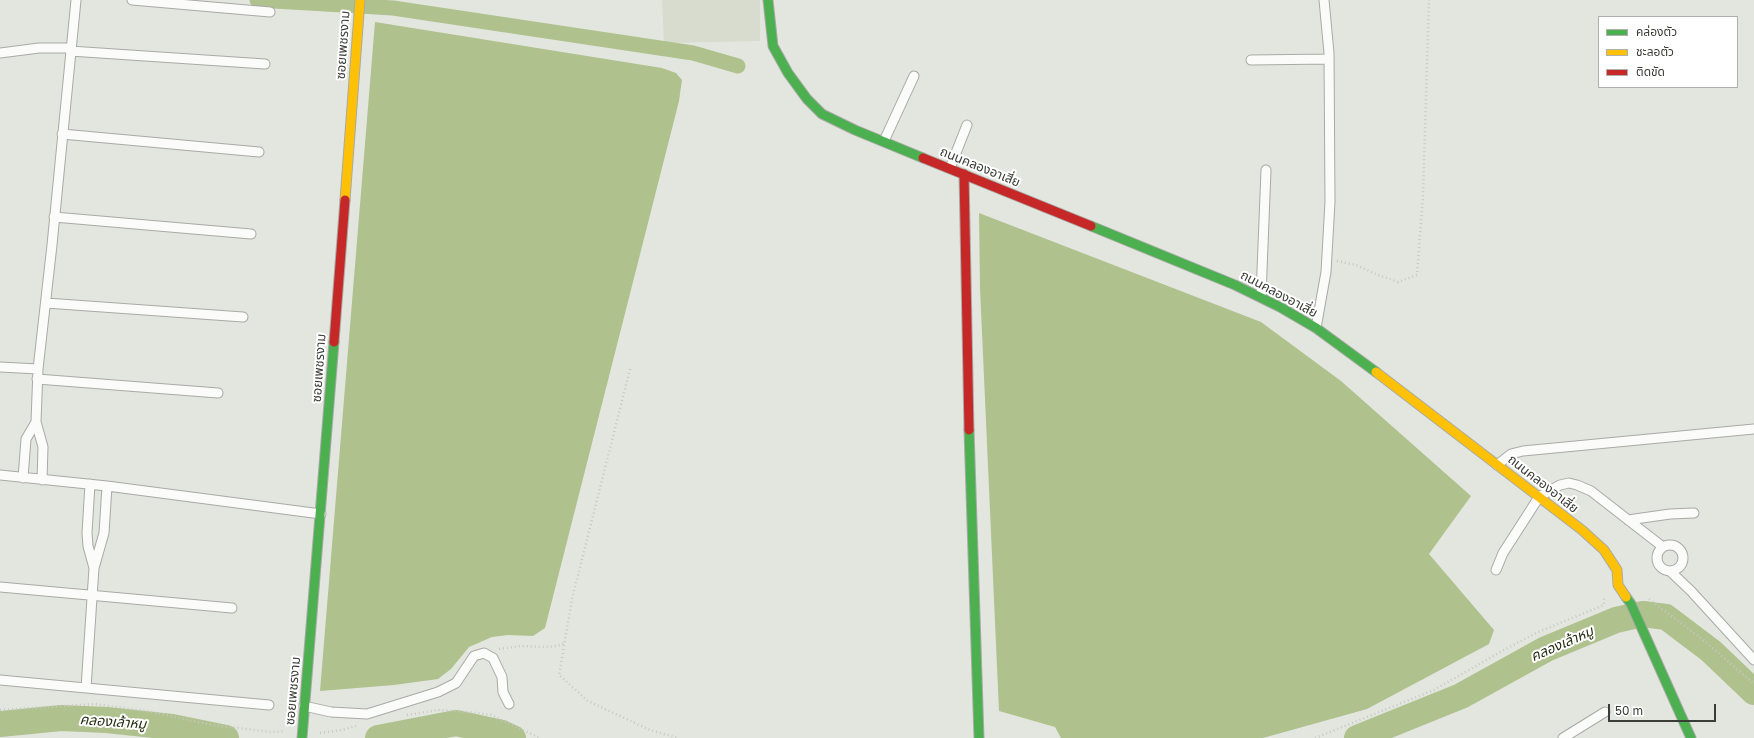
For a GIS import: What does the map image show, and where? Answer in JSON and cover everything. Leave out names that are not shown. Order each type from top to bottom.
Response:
[{"type":"street","name":"ซอยเพชรงาม","points":[[302,738],[321,514],[360,0]]},
{"type":"street","name":"ถนนคลองอาเสี่ย","points":[[768,0],[773,46],[788,73],[807,99],[822,114],[884,142],[1183,263],[1261,298],[1316,328],[1539,497],[1604,550],[1617,570],[1618,585],[1631,604],[1691,738]]},
{"type":"street","points":[[964,174],[970,475],[979,738]]},
{"type":"lane","points":[[42,480],[43,447],[36,422],[37,379],[76,0]]},
{"type":"lane","points":[[132,0],[270,12]]},
{"type":"lane","points":[[1316,328],[1326,272],[1330,202],[1329,59],[1324,0]]},
{"type":"lane","points":[[0,53],[39,48],[70,49],[265,64]]},
{"type":"lane","points":[[1251,60],[1329,59]]},
{"type":"lane","points":[[884,142],[914,76]]},
{"type":"lane","points":[[950,168],[967,125]]},
{"type":"lane","points":[[62,134],[259,152]]},
{"type":"lane","points":[[1261,298],[1266,170]]},
{"type":"lane","points":[[54,217],[251,234]]},
{"type":"lane","points":[[46,303],[243,317]]},
{"type":"lane","points":[[0,367],[38,369]]},
{"type":"lane","points":[[37,379],[218,393]]},
{"type":"lane","points":[[23,478],[26,439],[36,422]]},
{"type":"lane","points":[[1497,465],[1511,454],[1523,451],[1754,429]]},
{"type":"lane","points":[[0,476],[107,486],[321,514]]},
{"type":"lane","points":[[1496,570],[1506,548],[1539,497],[1560,484],[1569,483],[1591,491],[1663,547]]},
{"type":"lane","points":[[90,484],[88,546],[94,568]]},
{"type":"lane","points":[[86,688],[94,568],[104,533],[107,486]]},
{"type":"lane","points":[[1628,520],[1670,514],[1694,513]]},
{"type":"lane","points":[[1671,572],[1678,570],[1684,558],[1682,551],[1670,545],[1663,547],[1659,552],[1657,559],[1659,566],[1664,570],[1671,572],[1691,591],[1754,660]]},
{"type":"lane","points":[[0,588],[232,608]]},
{"type":"lane","points":[[304,706],[331,712],[367,714],[438,692],[456,682],[474,656],[486,654],[493,658],[502,677],[504,692],[509,704]]},
{"type":"lane","points":[[0,680],[269,705]]},
{"type":"lane","points":[[1563,738],[1605,712]]},
{"type":"path","points":[[1327,259],[1356,265],[1378,276],[1398,282],[1417,275],[1423,196],[1429,0]]},
{"type":"path","points":[[630,369],[572,599],[560,675],[588,701],[650,730],[678,738]]},
{"type":"path","points":[[1314,738],[1434,690],[1538,632],[1604,605],[1604,590]]},
{"type":"path","points":[[1646,596],[1702,638],[1754,684]]},
{"type":"path","points":[[486,654],[502,647],[546,647],[557,646],[565,643]]},
{"type":"path","points":[[0,710],[95,704],[147,711],[213,725],[271,732],[292,731]]},
{"type":"path","points":[[401,716],[438,710],[491,715],[540,738]]},
{"type":"path","points":[[313,734],[327,733],[361,724]]},
{"type":"shaded area","points":[[662,0],[760,0],[760,41],[664,43]]},
{"type":"shaded area","points":[[375,22],[662,68],[676,73],[682,80],[679,101],[545,628],[533,636],[508,635],[492,637],[469,647],[451,669],[438,679],[394,685],[320,691]]},
{"type":"shaded area","points":[[979,213],[1261,322],[1341,381],[1471,496],[1429,554],[1494,630],[1489,644],[1367,709],[1263,738],[1061,738],[1055,727],[999,711],[980,288]]},
{"type":"waterway","points":[[257,0],[393,8],[693,53],[738,66]]},
{"type":"waterway","name":"คลองเล้าหมู","points":[[1357,738],[1461,696],[1546,649],[1616,620],[1643,614],[1666,617],[1711,651],[1754,692]]},
{"type":"waterway","name":"คลองเล้าหมู","points":[[0,724],[61,718],[107,720],[172,727],[226,738]]},
{"type":"waterway","name":"คลองเล้าหมู","points":[[378,738],[456,723],[502,733],[513,738]]},
{"type":"traffic: fast","points":[[768,0],[773,46],[788,73],[807,99],[822,114],[855,130],[923,158]]},
{"type":"traffic: fast","points":[[1091,226],[1235,285],[1280,307],[1316,328],[1376,372]]},
{"type":"traffic: fast","points":[[302,738],[334,342]]},
{"type":"traffic: fast","points":[[969,430],[979,738]]},
{"type":"traffic: fast","points":[[1626,597],[1631,604],[1691,738]]},
{"type":"traffic: slow","points":[[345,200],[360,0]]},
{"type":"traffic: slow","points":[[1376,372],[1582,530],[1604,550],[1617,570],[1618,585],[1626,597]]},
{"type":"traffic: jam","points":[[923,158],[1091,226]]},
{"type":"traffic: jam","points":[[964,174],[969,430]]},
{"type":"traffic: jam","points":[[334,342],[345,200]]}]
